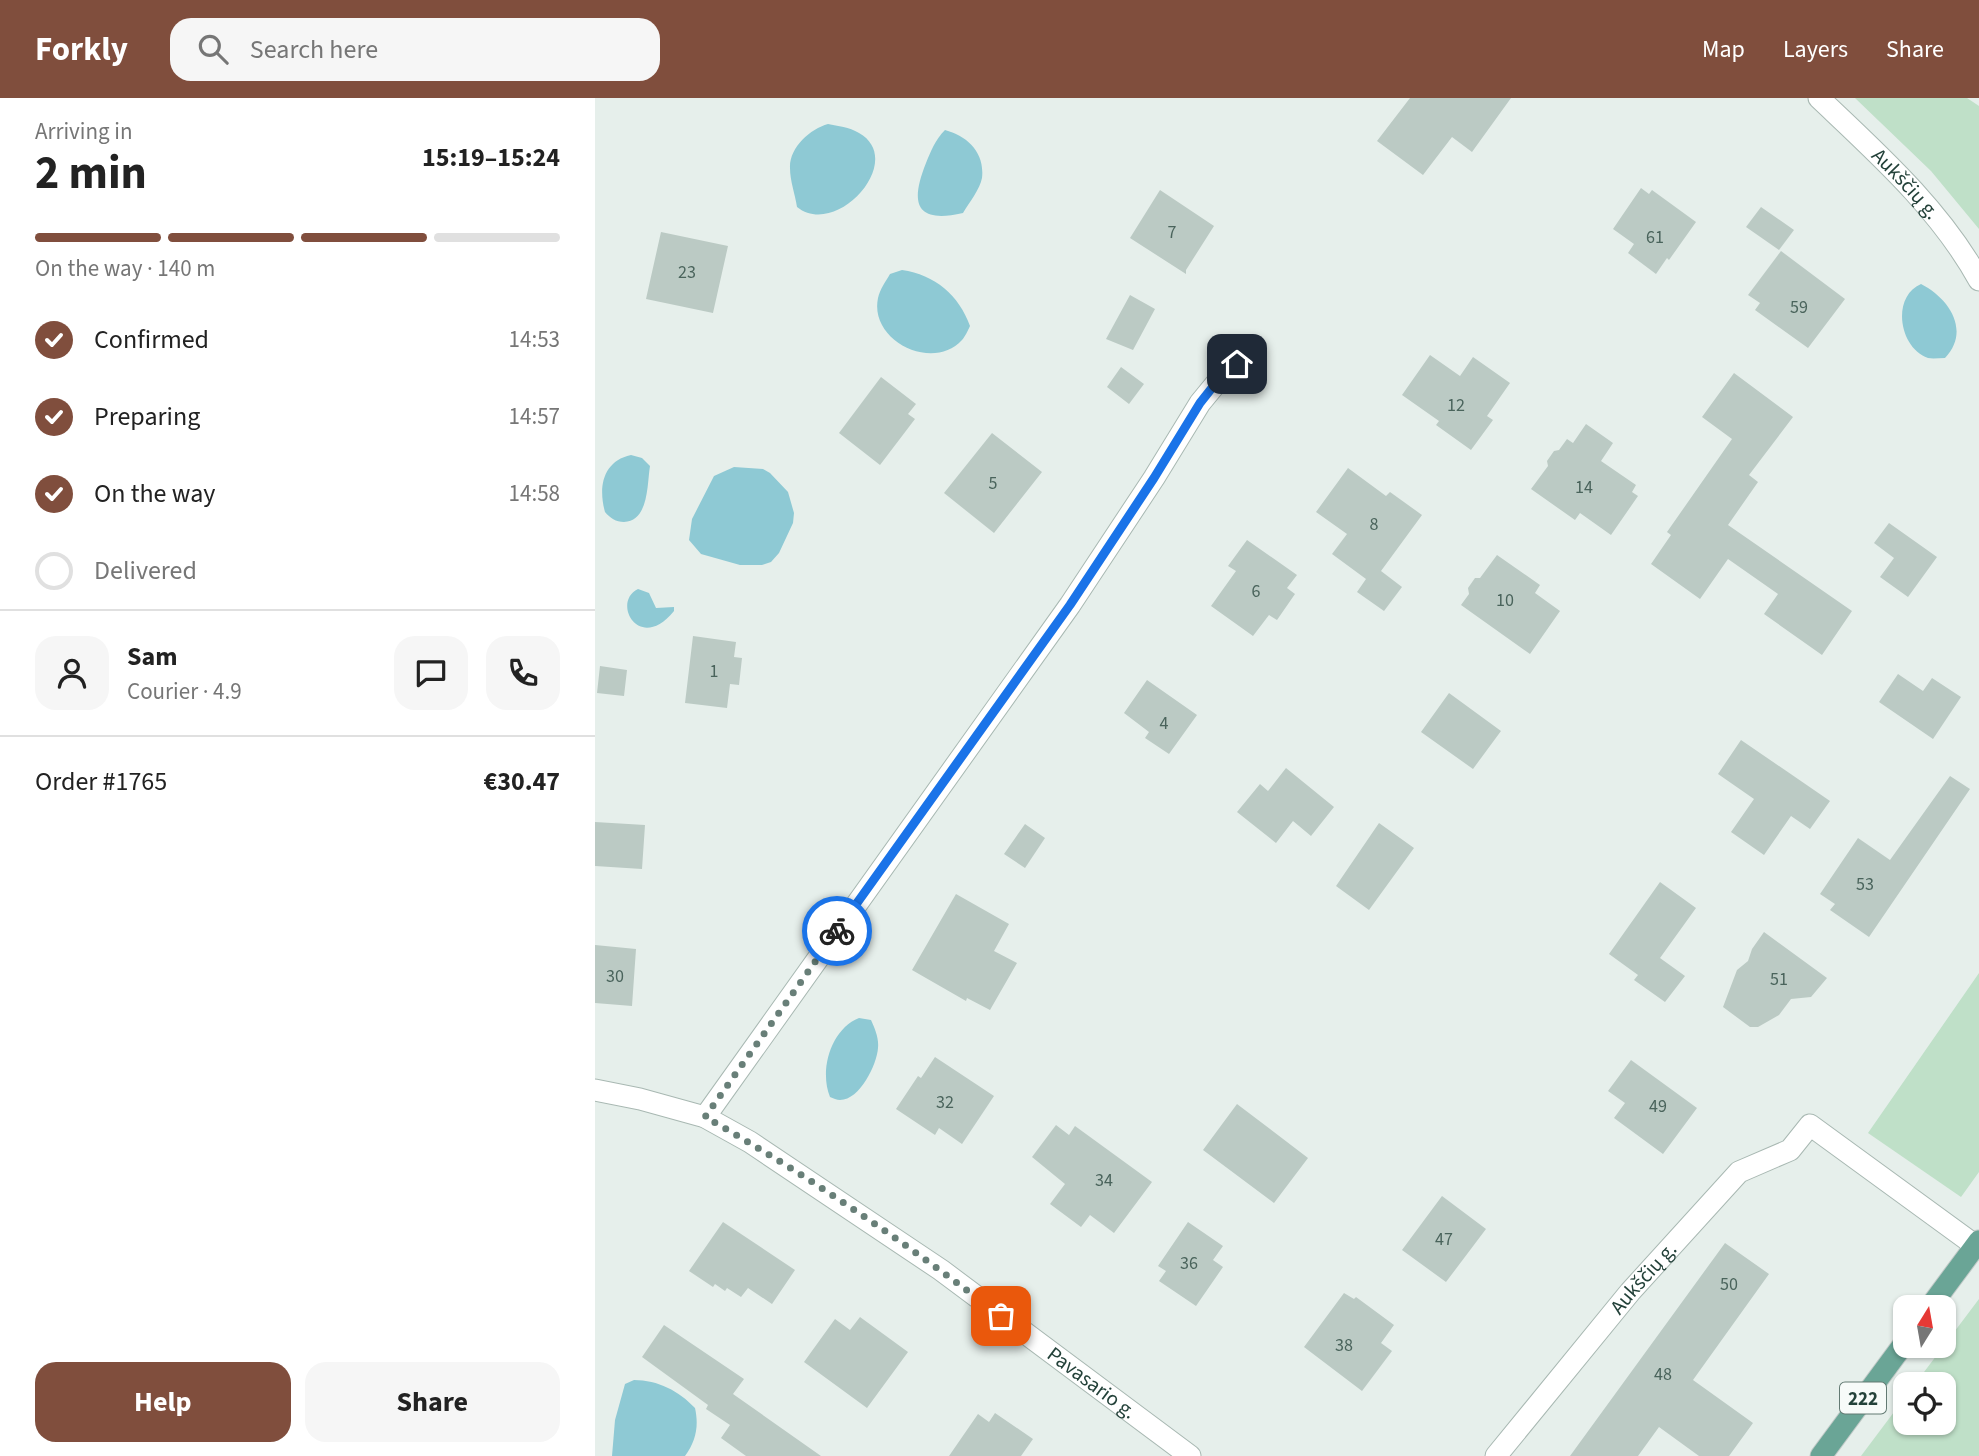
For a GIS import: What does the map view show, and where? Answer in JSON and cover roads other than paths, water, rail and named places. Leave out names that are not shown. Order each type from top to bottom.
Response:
[{"type":"main road","points":[[1939,1295],[1977,1243]]},
{"type":"main road","name":"222","points":[[1821,1456],[1893,1358]]},
{"type":"street","name":"Aukščių g.","points":[[1819,98],[1889,164],[1940,224],[1979,280]]},
{"type":"street","points":[[705,1117],[1070,605],[1200,403],[1217,381],[1237,364]]},
{"type":"street","name":"Pavasario g.","points":[[595,1090],[705,1117],[750,1142],[941,1270],[1189,1456]]},
{"type":"street","name":"Aukščių g.","points":[[1496,1456],[1630,1292],[1739,1172],[1790,1150],[1810,1125],[1977,1243]]},
{"type":"water","points":[[828,124],[859,133],[872,145],[875,160],[871,177],[861,192],[847,205],[830,213],[813,214],[797,207],[791,178],[791,161],[802,140],[814,130]]},
{"type":"water","points":[[945,130],[960,136],[973,146],[981,160],[982,169],[977,191],[963,213],[947,216],[926,213],[918,199],[921,177],[932,150]]},
{"type":"water","points":[[902,270],[925,276],[935,282],[959,305],[970,326],[962,340],[950,349],[935,353],[920,352],[893,339],[883,327],[878,313],[879,295],[890,274]]},
{"type":"water","points":[[1921,284],[1948,306],[1953,316],[1956,337],[1953,348],[1945,358],[1928,358],[1918,352],[1905,334],[1902,310],[1905,300],[1911,291]]},
{"type":"water","points":[[631,455],[642,458],[650,466],[647,491],[638,515],[632,520],[621,522],[605,512],[603,485],[605,476],[614,463]]},
{"type":"water","points":[[734,467],[763,469],[788,492],[794,513],[793,523],[779,553],[771,562],[762,565],[740,565],[701,554],[689,540],[692,519],[714,476]]},
{"type":"water","points":[[638,589],[649,593],[656,608],[674,607],[674,611],[661,623],[650,628],[640,626],[628,613],[627,604],[630,595]]},
{"type":"water","points":[[859,1018],[871,1020],[878,1041],[877,1055],[861,1088],[847,1098],[838,1100],[830,1097],[827,1086],[830,1051],[841,1031]]},
{"type":"water","points":[[634,1380],[667,1388],[682,1396],[695,1408],[696,1433],[685,1456],[612,1456],[615,1420],[625,1384]]}]
